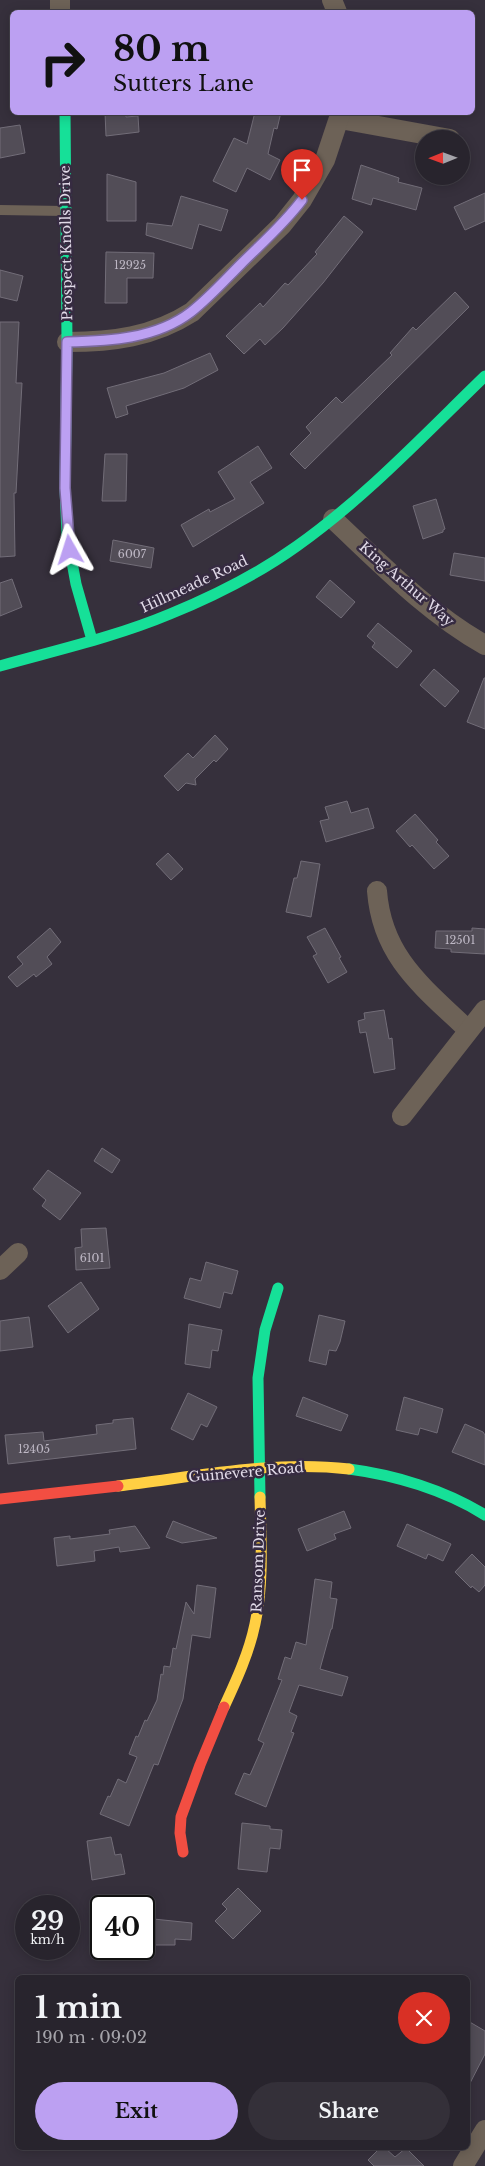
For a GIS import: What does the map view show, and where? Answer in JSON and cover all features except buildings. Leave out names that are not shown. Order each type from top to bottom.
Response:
[{"type":"street","name":"Prospect Knolls Drive","points":[[65,115],[67,342],[65,488],[67,535],[76,584],[92,640]]},
{"type":"street","points":[[67,342],[109,341],[148,333],[176,322],[192,312],[282,225],[302,200],[325,160],[340,116],[415,132]]},
{"type":"street","name":"Hillmeade Road","points":[[0,666],[92,640],[170,614],[238,582],[284,554],[333,519],[361,495],[485,376]]},
{"type":"street","name":"King Arthur Way","points":[[333,519],[435,612],[485,645]]},
{"type":"street","points":[[378,891],[383,928],[397,955],[414,978],[468,1030]]},
{"type":"street","points":[[402,1116],[485,1010]]},
{"type":"street","points":[[0,1270],[18,1254]]},
{"type":"street","name":"Ransom Drive","points":[[182,1852],[180,1829],[184,1808],[199,1767],[241,1669],[251,1642],[256,1618],[260,1584],[259,1359],[265,1330],[278,1288]]},
{"type":"street","name":"Guinevere Road","points":[[0,1499],[260,1468],[320,1465],[380,1472],[423,1485],[456,1499],[485,1515]]},
{"type":"street","points":[[462,2166],[485,2130]]},
{"type":"lane","points":[[0,210],[65,211]]},
{"type":"traffic: fast","points":[[65,115],[67,342],[65,488],[67,535],[76,584],[92,640]]},
{"type":"traffic: fast","points":[[0,666],[128,630],[219,592],[267,566],[297,546],[347,507],[394,465],[485,376]]},
{"type":"traffic: fast","points":[[260,1497],[258,1378],[265,1330],[278,1288]]},
{"type":"traffic: fast","points":[[349,1469],[384,1475],[437,1491],[485,1515]]},
{"type":"traffic: slow","points":[[118,1486],[262,1468],[320,1467],[349,1469]]},
{"type":"traffic: slow","points":[[224,1707],[246,1656],[258,1609],[261,1561],[260,1497]]},
{"type":"traffic: jam","points":[[0,1499],[118,1486]]},
{"type":"traffic: jam","points":[[183,1852],[180,1833],[181,1817],[224,1707]]},
{"type":"route","points":[[70,550],[67,535],[65,488],[67,342],[109,341],[134,337],[176,322],[192,312],[282,225],[302,200]]}]
